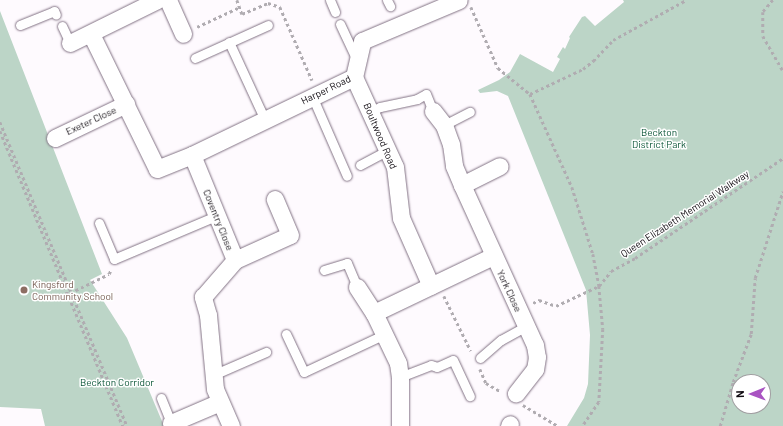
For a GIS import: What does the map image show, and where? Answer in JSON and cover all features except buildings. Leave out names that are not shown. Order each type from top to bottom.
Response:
[{"type":"street","points":[[70,43],[92,34],[157,0]]},
{"type":"street","points":[[168,0],[183,34]]},
{"type":"street","name":"Harper Road","points":[[126,104],[157,169],[192,155],[315,95],[356,70],[362,41],[459,0]]},
{"type":"street","points":[[92,34],[126,104]]},
{"type":"street","name":"Boultwood Road","points":[[356,70],[370,112],[395,167],[401,218],[435,284]]},
{"type":"street","name":"Exeter Close","points":[[55,138],[126,104]]},
{"type":"street","name":"York Close","points":[[434,111],[444,125],[451,144],[454,166],[493,256],[535,345],[537,357],[535,369],[516,393]]},
{"type":"street","name":"Coventry Close","points":[[192,155],[235,260],[290,235],[275,199]]},
{"type":"street","points":[[462,185],[500,166]]},
{"type":"street","points":[[374,313],[493,256]]},
{"type":"street","points":[[231,426],[215,389],[208,315],[203,297],[235,260]]},
{"type":"street","points":[[358,287],[374,313],[398,362],[400,377],[400,426]]},
{"type":"street","points":[[171,423],[220,402]]},
{"type":"lane","points":[[330,0],[335,12]]},
{"type":"lane","points":[[20,24],[54,11],[56,15]]},
{"type":"lane","points":[[340,24],[356,70]]},
{"type":"lane","points":[[195,58],[268,25]]},
{"type":"lane","points":[[62,26],[70,43]]},
{"type":"lane","points":[[229,42],[265,120]]},
{"type":"lane","points":[[370,112],[380,107],[416,99],[426,94],[434,111]]},
{"type":"lane","points":[[315,95],[347,176]]},
{"type":"lane","points":[[444,125],[470,112]]},
{"type":"lane","points":[[360,165],[388,150]]},
{"type":"lane","points":[[99,223],[114,259],[216,216]]},
{"type":"lane","points":[[324,270],[347,263],[358,287]]},
{"type":"lane","points":[[476,356],[526,326]]},
{"type":"lane","points":[[286,334],[304,372],[385,334]]},
{"type":"lane","points":[[213,375],[266,352]]},
{"type":"lane","points":[[400,377],[431,365],[438,367],[453,360],[470,396]]},
{"type":"lane","points":[[161,398],[171,423]]},
{"type":"path","points":[[237,0],[242,14],[268,3],[280,7],[315,95]]},
{"type":"path","points":[[530,94],[583,69],[594,61],[613,40],[686,0]]},
{"type":"path","points":[[773,0],[763,12],[763,36],[783,70]]},
{"type":"path","points":[[183,34],[240,7]]},
{"type":"path","points":[[473,10],[498,68],[530,94],[572,187],[593,254],[599,286],[603,329],[599,402],[583,426]]},
{"type":"path","points":[[0,122],[123,426]]},
{"type":"path","points":[[0,131],[126,426]]},
{"type":"path","name":"Queen Elizabeth Memorial Walkway","points":[[599,286],[611,271],[635,258],[783,158]]},
{"type":"path","points":[[720,426],[733,382],[751,334],[755,278],[783,191]]},
{"type":"path","points":[[69,293],[109,274],[114,259]]},
{"type":"path","points":[[435,284],[476,356]]},
{"type":"path","points":[[518,311],[539,300],[556,306],[599,286]]},
{"type":"path","points":[[479,368],[486,382]]},
{"type":"green space","name":"Beckton District Park","points":[[623,0],[783,0],[783,426],[567,426],[584,398],[588,384],[590,335],[586,290],[508,96],[497,91],[480,93],[478,90],[499,80],[510,72],[520,54],[553,72],[560,59],[557,57],[563,47],[565,49],[570,38],[569,37],[582,17],[585,16],[595,26],[624,2]]},
{"type":"green space","name":"Beckton Corridor","points":[[0,11],[102,274],[90,280],[127,338],[164,426],[45,426],[41,409],[0,407]]},
{"type":"place","name":"Kingsford Community School","points":[[24,290]]}]
